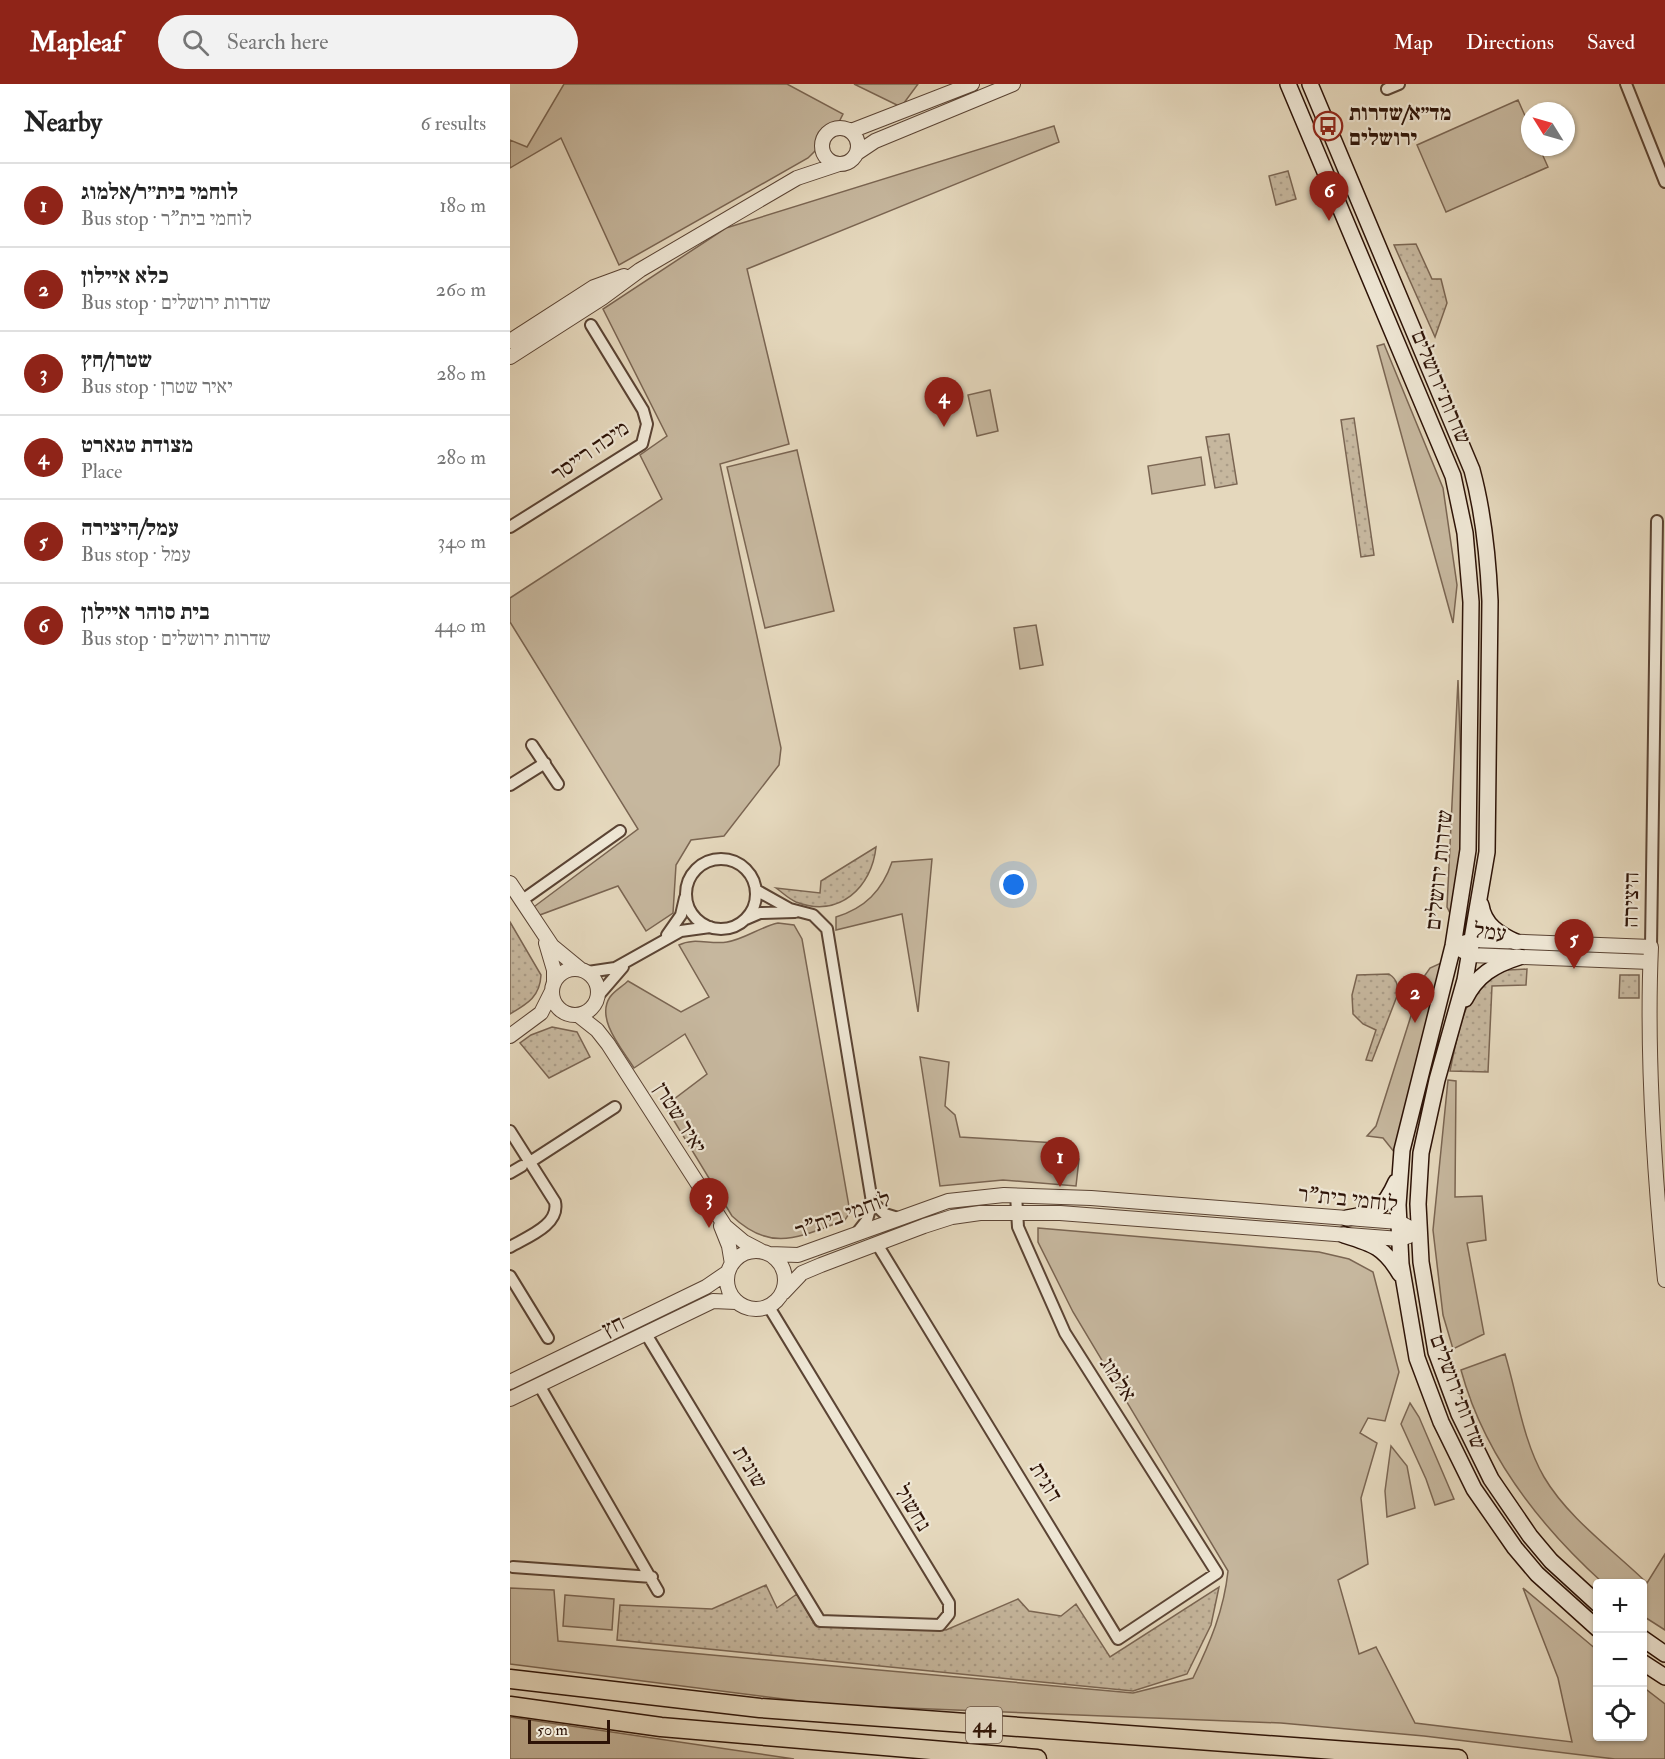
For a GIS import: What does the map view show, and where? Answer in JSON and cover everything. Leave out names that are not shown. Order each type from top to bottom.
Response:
[{"type":"highway","name":"44","points":[[510,1679],[760,1708],[1458,1759]]},
{"type":"highway","name":"44","points":[[510,1706],[661,1727],[1037,1759]]},
{"type":"main road","name":"שדרות ירושלים","points":[[1288,84],[1428,411],[1453,476],[1461,504],[1471,602],[1469,814],[1464,884],[1453,946],[1411,1106],[1400,1174],[1400,1239],[1412,1337],[1441,1422],[1474,1489],[1515,1548],[1537,1574],[1593,1624]]},
{"type":"main road","name":"שדרות ירושלים","points":[[1310,84],[1458,434],[1480,500],[1490,601],[1488,833],[1481,899],[1472,947],[1421,1152],[1420,1262],[1436,1352],[1474,1448],[1491,1479],[1530,1536],[1551,1561],[1593,1599]]},
{"type":"main road","points":[[1454,1020],[1479,978],[1518,949],[1486,921],[1481,899]]},
{"type":"main road","points":[[1347,1218],[1376,1211],[1389,1196],[1400,1174]]},
{"type":"main road","points":[[1344,1234],[1370,1243],[1384,1251],[1402,1278],[1407,1300]]},
{"type":"main road","points":[[1647,1641],[1665,1654]]},
{"type":"main road","points":[[1647,1665],[1665,1677]]},
{"type":"street","points":[[851,131],[972,84]]},
{"type":"street","points":[[510,357],[602,298],[640,270],[797,178],[849,161],[875,141],[1013,84]]},
{"type":"street","points":[[1387,89],[1399,84]]},
{"type":"street","points":[[1626,84],[1665,182]]},
{"type":"street","points":[[839,164],[828,159],[823,153],[822,142],[829,131],[839,127],[851,131],[858,141],[857,153]]},
{"type":"street","points":[[797,178],[823,153]]},
{"type":"street","points":[[510,341],[594,287],[640,270]]},
{"type":"street","name":"מיכה רייסר","points":[[510,527],[642,444],[646,435],[647,424],[643,410],[591,326]]},
{"type":"street","name":"היצירה","points":[[1657,521],[1661,590],[1651,955],[1658,1077],[1658,1208],[1665,1280]]},
{"type":"street","points":[[532,744],[558,784]]},
{"type":"street","points":[[510,785],[544,763]]},
{"type":"street","points":[[521,901],[620,831]]},
{"type":"street","points":[[665,938],[681,915],[692,873],[705,862],[720,858],[745,867],[752,877],[756,890],[754,906],[745,919]]},
{"type":"street","points":[[510,883],[542,933],[560,955],[584,970],[597,982],[598,998]]},
{"type":"street","points":[[756,890],[821,921],[827,929],[872,1202],[867,1220],[856,1234]]},
{"type":"street","points":[[686,895],[695,918],[710,927]]},
{"type":"street","points":[[510,1035],[531,1022],[546,1006],[561,973],[584,970],[601,972],[628,962],[665,938],[690,928],[722,929],[734,926],[745,919],[771,912],[802,912]]},
{"type":"street","points":[[542,933],[552,959],[554,1003],[572,1015]]},
{"type":"street","name":"עמל","points":[[1453,946],[1651,955]]},
{"type":"street","points":[[531,1022],[587,1012],[628,962]]},
{"type":"street","name":"יאיר שטרן","points":[[598,998],[599,1019],[608,1044]]},
{"type":"street","name":"יאיר שטרן","points":[[572,1015],[597,1030],[608,1044],[717,1216],[734,1235],[766,1253]]},
{"type":"street","points":[[510,1173],[615,1107]]},
{"type":"street","points":[[510,1131],[526,1164],[555,1202],[557,1209],[550,1223],[510,1247]]},
{"type":"street","name":"לוחמי בית\"ר","points":[[766,1253],[798,1255],[948,1201],[1016,1195],[1399,1222],[1419,1233]]},
{"type":"street","name":"אלמוג","points":[[1016,1195],[1015,1211],[1024,1241],[1065,1333],[1217,1572]]},
{"type":"street","points":[[872,1202],[885,1214],[898,1218]]},
{"type":"street","name":"לוחמי בית\"ר","points":[[783,1293],[802,1273],[952,1217],[1015,1211],[1400,1239],[1419,1233]]},
{"type":"street","name":"יאיר שטרן","points":[[717,1216],[729,1246],[730,1268]]},
{"type":"street","name":"דוגית","points":[[877,1244],[1118,1639],[1217,1572]]},
{"type":"street","points":[[745,1253],[766,1253],[783,1266],[786,1284],[783,1293],[769,1307],[752,1310],[736,1302],[728,1288],[730,1268],[745,1253]]},
{"type":"street","name":"חץ","points":[[510,1382],[706,1287],[730,1268]]},
{"type":"street","points":[[510,1276],[548,1338]]},
{"type":"street","name":"חץ","points":[[510,1400],[713,1301],[736,1302]]},
{"type":"street","name":"נחשול","points":[[769,1307],[949,1602],[950,1614],[940,1625],[820,1621]]},
{"type":"street","name":"שונית","points":[[646,1334],[820,1621]]},
{"type":"street","points":[[539,1386],[652,1577],[658,1591]]},
{"type":"street","points":[[513,1567],[652,1577]]},
{"type":"shaded area","points":[[564,84],[787,84],[843,114],[839,122],[823,131],[818,148],[808,158],[619,265],[561,138],[510,168],[510,140],[527,147]]},
{"type":"shaded area","points":[[854,84],[918,84],[901,107]]},
{"type":"shaded area","points":[[1518,100],[1521,107],[1521,156],[1543,156],[1548,167],[1446,212],[1417,145]]},
{"type":"shaded area","points":[[1054,126],[1059,142],[747,269],[789,444],[720,464],[781,748],[779,765],[724,836],[691,840],[676,865],[673,913],[646,931],[618,886],[537,916],[531,909],[638,829],[510,622],[510,598],[662,499],[640,455],[667,436],[603,309],[726,228]]},
{"type":"shaded area","points":[[1288,171],[1296,199],[1276,205],[1269,176]]},
{"type":"shaded area","points":[[1416,244],[1432,279],[1441,279],[1447,303],[1435,337],[1394,245]]},
{"type":"shaded area","points":[[1384,344],[1443,488],[1457,585],[1453,623],[1377,346]]},
{"type":"shaded area","points":[[990,390],[998,431],[977,436],[968,395]]},
{"type":"shaded area","points":[[1354,418],[1374,555],[1361,557],[1341,420]]},
{"type":"shaded area","points":[[1229,434],[1237,484],[1215,488],[1206,437]]},
{"type":"shaded area","points":[[797,450],[834,611],[765,628],[727,467]]},
{"type":"shaded area","points":[[1201,457],[1205,485],[1152,494],[1148,466]]},
{"type":"shaded area","points":[[1036,625],[1043,665],[1020,669],[1014,628]]},
{"type":"shaded area","points":[[1458,680],[1463,819],[1461,862],[1452,917],[1447,907]]},
{"type":"shaded area","points":[[876,847],[868,875],[851,896],[839,903],[812,906],[793,901],[776,888],[820,893],[821,881]]},
{"type":"shaded area","points":[[932,859],[918,1012],[902,914],[836,930],[836,917],[856,909],[871,897],[883,882],[892,862]]},
{"type":"shaded area","points":[[510,922],[541,975],[538,989],[532,999],[510,1014]]},
{"type":"shaded area","points":[[778,923],[794,925],[802,939],[850,1212],[845,1220],[800,1236],[787,1238],[760,1235],[732,1216],[665,1106],[707,1074],[685,1034],[634,1068],[612,1034],[606,1015],[606,1006],[610,997],[628,981],[681,1012],[709,997],[679,945],[697,941],[727,942]]},
{"type":"shaded area","points":[[1441,963],[1395,1153],[1383,1138],[1367,1136],[1376,1126],[1423,978],[1430,968]]},
{"type":"shaded area","points":[[1527,969],[1526,985],[1492,986],[1488,1072],[1450,1071],[1464,1013],[1479,986],[1490,977],[1503,971]]},
{"type":"shaded area","points":[[1389,974],[1397,984],[1397,996],[1372,1061],[1366,1060],[1376,1030],[1363,1024],[1353,1014],[1352,995],[1357,975]]},
{"type":"shaded area","points":[[1620,975],[1639,975],[1639,998],[1619,998]]},
{"type":"shaded area","points":[[552,1027],[577,1032],[590,1057],[549,1078],[520,1043],[531,1035]]},
{"type":"shaded area","points":[[920,1057],[949,1062],[945,1106],[955,1115],[960,1137],[1073,1144],[1079,1159],[1076,1186],[1003,1180],[940,1186]]},
{"type":"shaded area","points":[[1448,1080],[1456,1081],[1455,1197],[1482,1196],[1486,1240],[1467,1243],[1484,1334],[1453,1349],[1443,1315],[1433,1230]]},
{"type":"shaded area","points":[[1038,1228],[1319,1252],[1349,1259],[1373,1272],[1399,1372],[1385,1421],[1368,1418],[1360,1433],[1377,1443],[1361,1498],[1368,1564],[1338,1580],[1359,1654],[1376,1647],[1415,1723],[1572,1742],[1558,1678],[1523,1588],[1593,1647],[1593,1741],[1647,1741],[1647,1690],[1665,1704],[1665,1759],[1615,1759],[1424,1736],[1281,1723],[831,1705],[510,1664],[510,1588],[554,1590],[558,1641],[1133,1693],[1193,1678],[1215,1626],[1228,1571],[1073,1312],[1038,1242]]},
{"type":"shaded area","points":[[1505,1354],[1521,1417],[1544,1477],[1578,1520],[1643,1579],[1599,1579],[1579,1561],[1536,1513],[1499,1459],[1484,1431],[1461,1370]]},
{"type":"shaded area","points":[[1410,1403],[1419,1417],[1454,1499],[1435,1505],[1401,1424]]},
{"type":"shaded area","points":[[1391,1446],[1407,1466],[1415,1508],[1387,1517],[1385,1491]]},
{"type":"shaded area","points":[[1665,1554],[1665,1630],[1647,1619],[1647,1583]]},
{"type":"shaded area","points":[[766,1585],[777,1608],[797,1594],[815,1625],[946,1630],[1018,1599],[1029,1611],[1061,1616],[1076,1604],[1110,1657],[1219,1587],[1211,1625],[1187,1674],[1133,1691],[617,1640],[620,1605],[712,1609]]},
{"type":"shaded area","points":[[565,1595],[614,1599],[612,1630],[563,1626]]},
{"type":"shaded area","points":[[510,1717],[794,1759],[510,1759]]},
{"type":"place","name":"מד״א/שדרות ירושלים","points":[[1328,126]]},
{"type":"place","name":"בית סוהר איילון","points":[[1329,221]]},
{"type":"place","name":"מצודת טגארט","points":[[944,427]]},
{"type":"place","name":"עמל/היצירה","points":[[1574,969]]},
{"type":"place","name":"כלא איילון","points":[[1415,1023]]},
{"type":"place","name":"לוחמי בית״ר/אלמוג","points":[[1060,1187]]},
{"type":"place","name":"שטרן/חץ","points":[[709,1228]]}]
